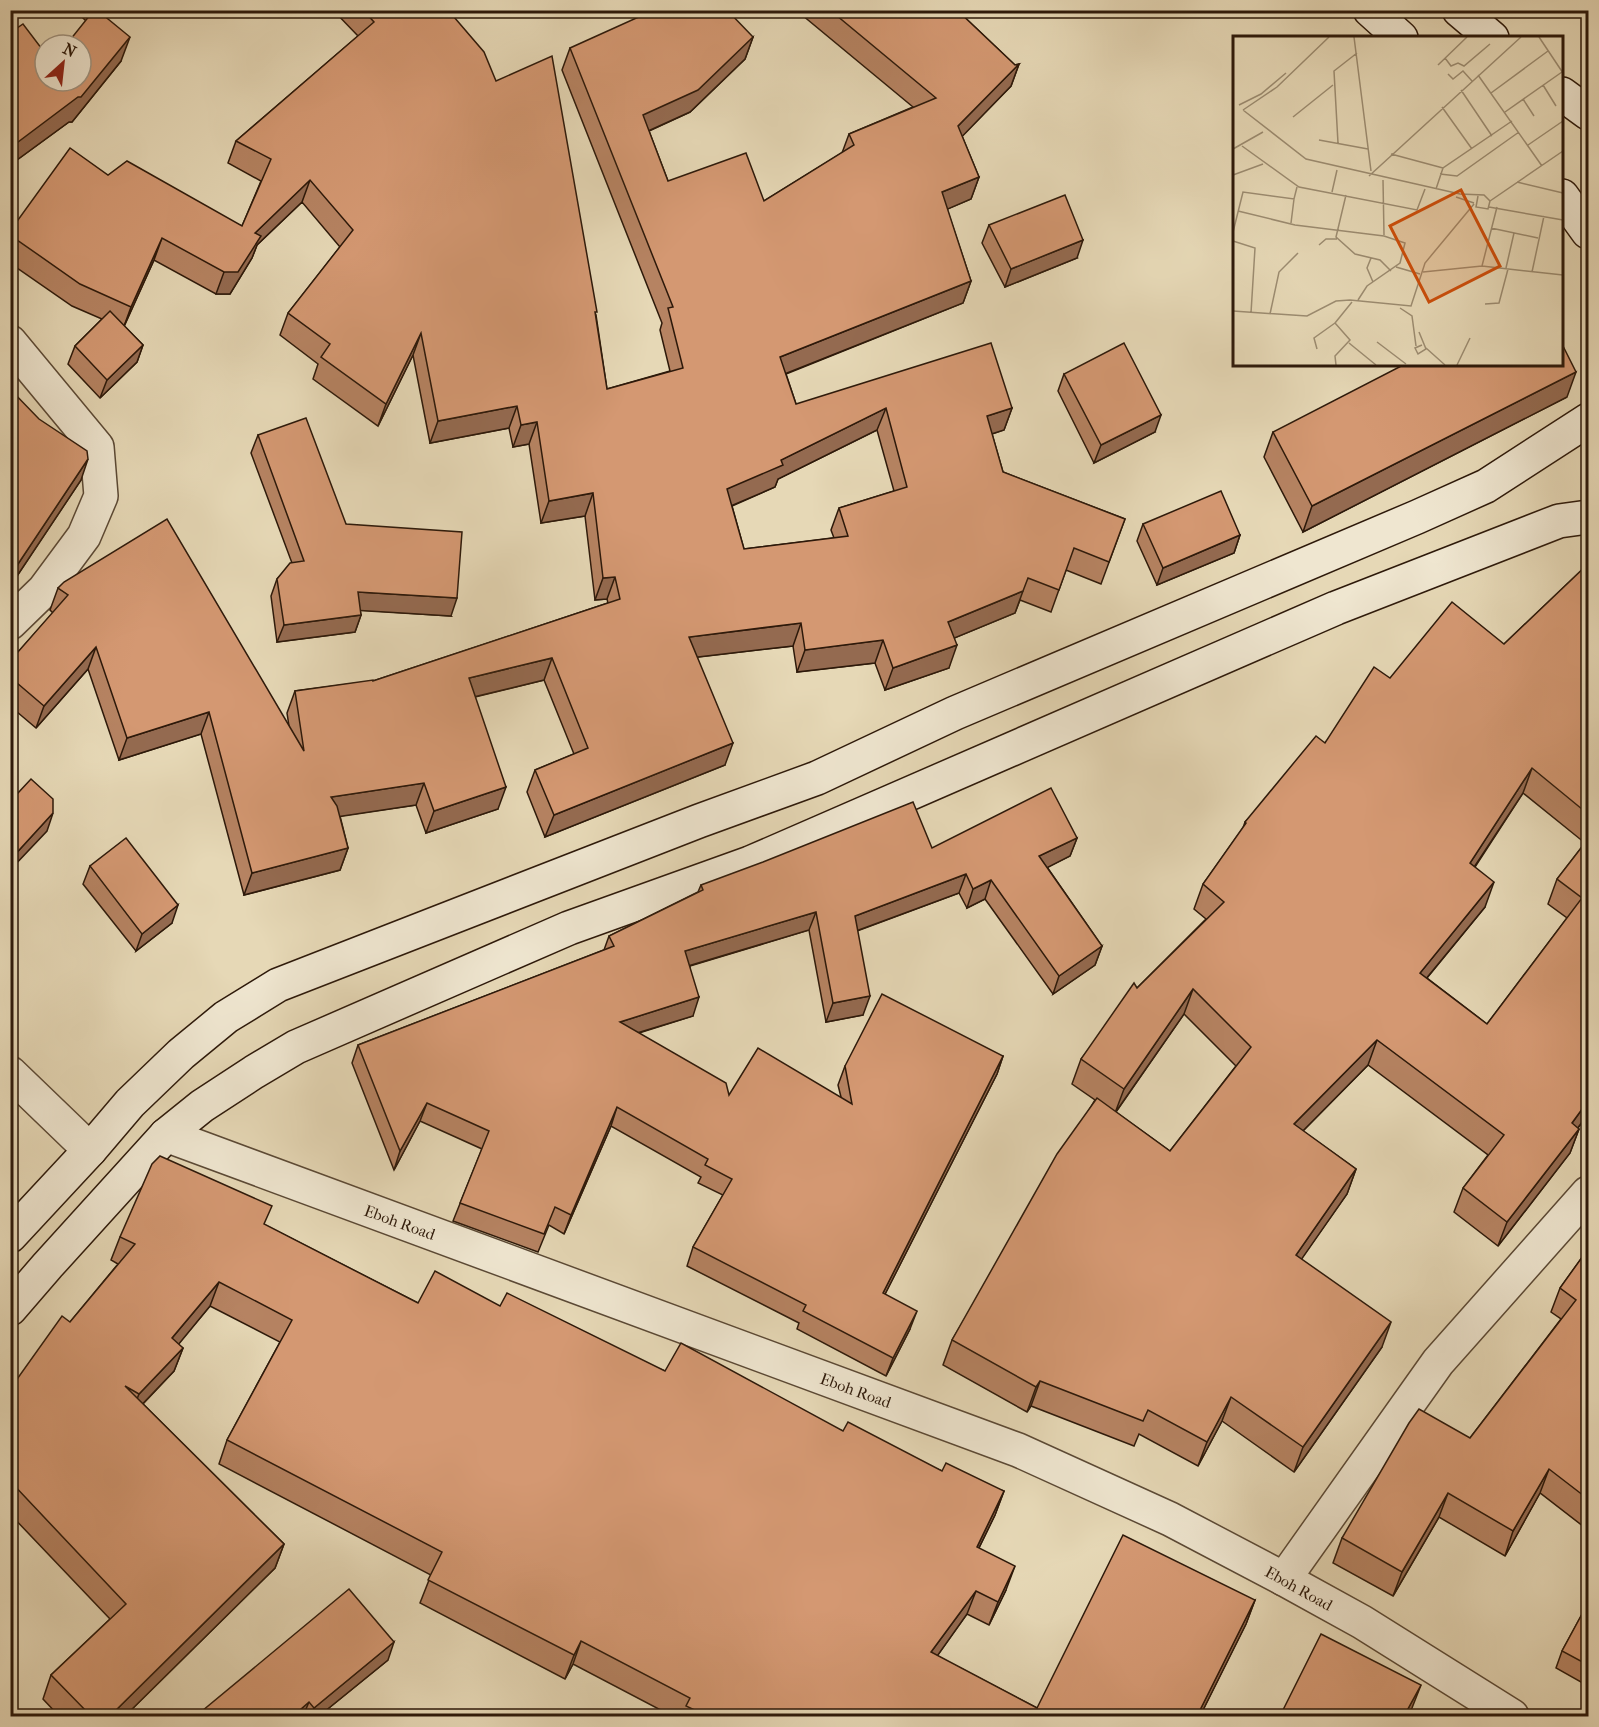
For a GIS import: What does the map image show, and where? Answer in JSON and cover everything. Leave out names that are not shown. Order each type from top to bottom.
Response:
[{"type":"main road","points":[[1370,10],[1399,36]]},
{"type":"main road","points":[[1459,10],[1490,36]]},
{"type":"main road","points":[[1563,94],[1588,113]]},
{"type":"main road","points":[[1563,197],[1588,232]]},
{"type":"main road","points":[[10,342],[97,447],[101,495],[84,536],[44,590],[10,623]]},
{"type":"main road","points":[[10,1236],[130,1104],[181,1054],[226,1017],[278,985],[688,825],[817,778],[966,708],[1418,518],[1486,486],[1588,420]]},
{"type":"main road","points":[[10,1309],[166,1136],[202,1106],[236,1083],[307,1042],[569,928],[750,863],[1336,608],[1559,521],[1588,517]]},
{"type":"main road","points":[[10,1073],[90,1150]]},
{"type":"main road","name":"Eboh Road","points":[[166,1136],[1018,1450],[1170,1519],[1284,1579],[1362,1622],[1512,1716]]},
{"type":"main road","points":[[1284,1579],[1438,1362],[1588,1193]]},
{"type":"building","points":[[94,10],[97,10],[130,37],[93,82],[93,33],[76,33]]},
{"type":"building","points":[[363,10],[448,10],[484,52],[496,81],[552,56],[597,312],[595,312],[607,389],[683,368],[668,308],[673,307],[570,48],[654,10],[727,10],[753,37],[698,90],[643,115],[668,181],[746,153],[764,201],[854,145],[849,134],[936,98],[830,10],[957,10],[1015,65],[1019,64],[958,126],[979,177],[942,192],[971,281],[780,357],[796,404],[991,343],[1012,408],[987,416],[1003,472],[1125,519],[1109,562],[1074,548],[1059,590],[1028,578],[1023,591],[948,622],[957,645],[893,668],[883,640],[805,650],[801,623],[689,637],[733,743],[554,815],[535,770],[588,748],[552,658],[469,678],[506,787],[434,811],[424,783],[331,797],[337,806],[348,848],[252,873],[209,712],[127,738],[96,647],[44,706],[10,677],[10,661],[68,595],[58,588],[64,582],[167,519],[304,751],[295,691],[373,681],[620,599],[615,577],[603,578],[593,493],[549,501],[537,422],[521,425],[517,406],[438,421],[421,333],[386,404],[321,357],[330,344],[288,313],[353,230],[310,180],[255,233],[261,236],[238,272],[224,272],[162,238],[131,307],[80,284],[10,235],[10,231],[70,148],[108,175],[127,161],[242,226],[271,159],[236,141],[374,22]],"holes":[[[886,408],[907,487],[839,508],[848,536],[744,549],[727,489],[783,465],[781,460]]]},
{"type":"building","points":[[23,24],[33,37],[33,93],[84,93],[10,148],[10,33]]},
{"type":"building","points":[[1065,195],[1083,240],[1011,269],[989,225]]},
{"type":"building","points":[[110,311],[143,345],[107,380],[75,346]]},
{"type":"building","points":[[1124,343],[1161,415],[1101,445],[1064,374]]},
{"type":"building","points":[[1563,346],[1576,372],[1312,506],[1273,432],[1401,366],[1563,366]]},
{"type":"building","points":[[10,389],[39,419],[87,451],[88,459],[18,564],[10,559]]},
{"type":"building","points":[[306,418],[346,524],[462,532],[457,598],[358,592],[361,615],[284,625],[277,579],[290,563],[304,561],[258,435]]},
{"type":"building","points":[[1221,491],[1240,535],[1163,568],[1143,524]]},
{"type":"building","points":[[1588,564],[1588,814],[1532,768],[1470,863],[1494,882],[1420,973],[1487,1024],[1582,898],[1557,879],[1588,839],[1588,1101],[1572,1123],[1579,1129],[1507,1222],[1463,1188],[1504,1135],[1377,1040],[1294,1124],[1356,1169],[1296,1255],[1391,1322],[1303,1447],[1231,1397],[1207,1442],[1148,1410],[1143,1421],[1040,1381],[1036,1387],[952,1340],[1057,1154],[1097,1098],[1170,1151],[1251,1047],[1193,989],[1124,1089],[1081,1059],[1134,983],[1137,988],[1224,902],[1203,884],[1245,822],[1316,736],[1325,743],[1374,667],[1390,678],[1452,602],[1504,644]]},
{"type":"building","points":[[31,779],[53,799],[53,813],[10,860],[10,790],[17,794]]},
{"type":"building","points":[[1051,788],[1077,838],[1039,856],[1102,946],[1059,976],[991,880],[973,889],[966,874],[855,916],[870,996],[833,1003],[816,912],[685,951],[699,997],[620,1022],[726,1083],[729,1095],[758,1048],[852,1104],[845,1066],[882,994],[1003,1056],[883,1293],[917,1311],[893,1358],[803,1311],[806,1305],[693,1247],[732,1179],[705,1165],[708,1159],[617,1107],[571,1215],[555,1207],[544,1234],[460,1203],[489,1131],[427,1103],[400,1151],[358,1045],[614,946],[609,936],[703,890],[701,885],[913,802],[932,848]]},
{"type":"building","points":[[126,838],[178,905],[142,934],[90,866]]},
{"type":"building","points":[[160,1156],[272,1206],[264,1224],[418,1303],[435,1271],[500,1306],[507,1293],[665,1371],[681,1343],[843,1431],[848,1422],[942,1471],[946,1463],[1004,1491],[977,1547],[1015,1566],[998,1602],[976,1591],[931,1652],[1037,1708],[1123,1535],[1255,1600],[1197,1716],[707,1716],[686,1706],[690,1698],[581,1641],[574,1655],[428,1580],[442,1552],[227,1440],[292,1320],[219,1282],[172,1338],[183,1348],[139,1394],[125,1386],[284,1544],[110,1716],[91,1716],[51,1675],[126,1604],[10,1481],[10,1389],[62,1316],[70,1322],[135,1244],[120,1237],[152,1164]]},
{"type":"building","points":[[1588,1249],[1588,1499],[1549,1469],[1513,1531],[1448,1493],[1402,1572],[1342,1538],[1419,1409],[1470,1438],[1576,1300],[1560,1288]]},
{"type":"building","points":[[349,1589],[394,1642],[314,1708],[309,1702],[293,1716],[196,1716]]},
{"type":"building","points":[[1588,1603],[1588,1665],[1562,1651]]},
{"type":"building","points":[[1321,1634],[1421,1685],[1404,1716],[1280,1716]]}]
